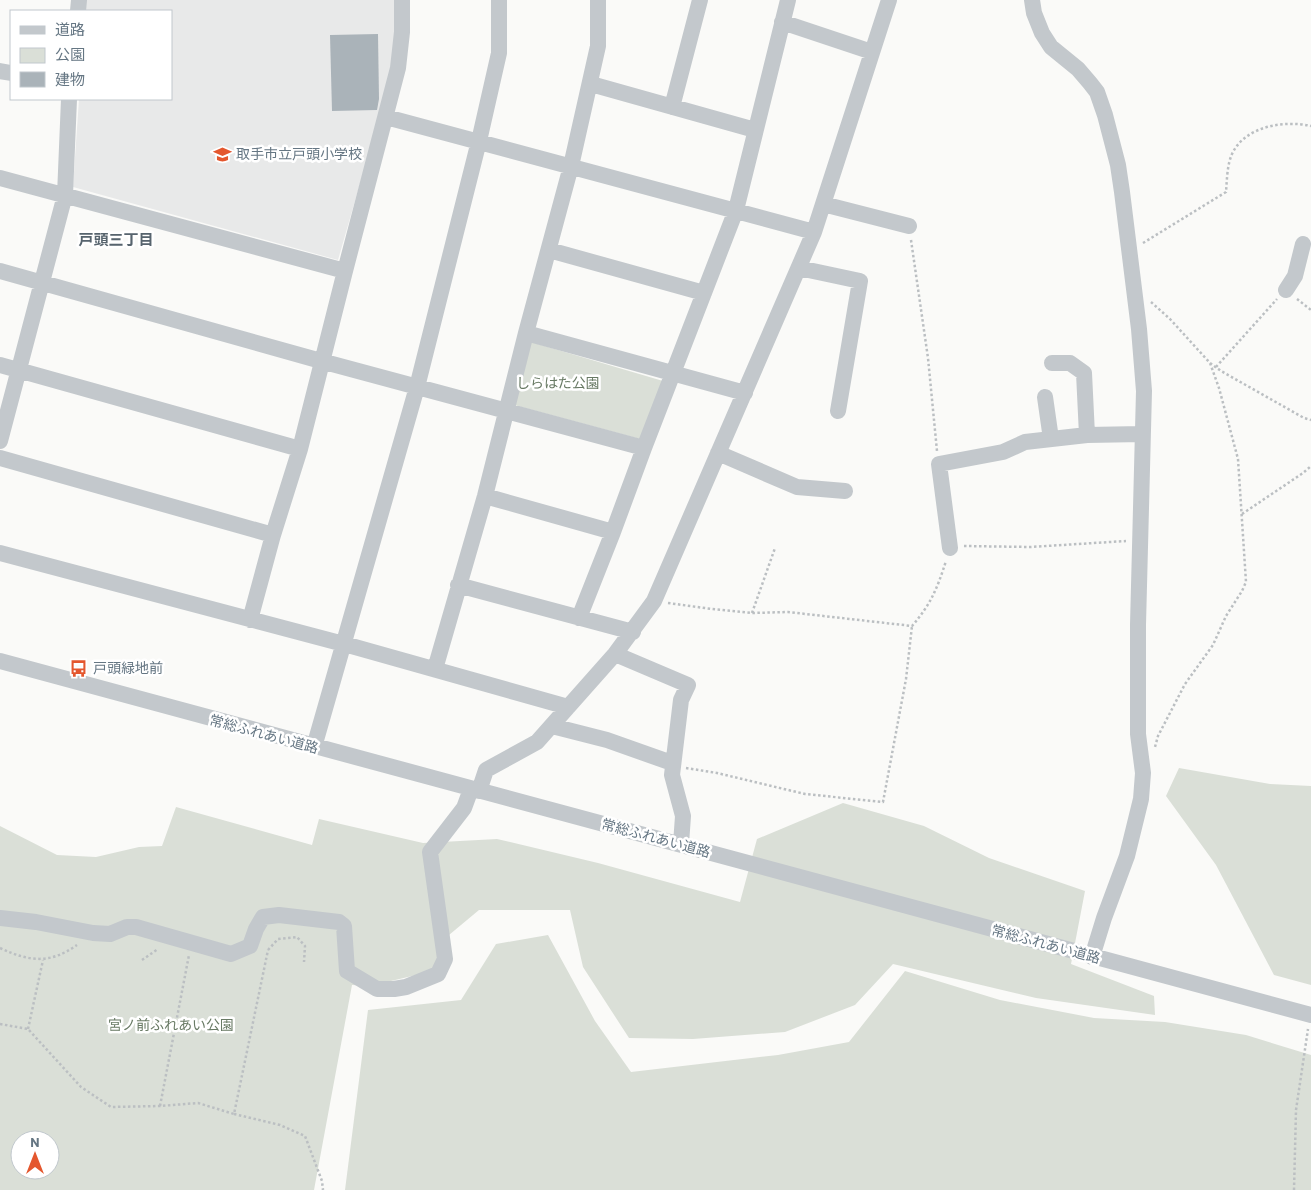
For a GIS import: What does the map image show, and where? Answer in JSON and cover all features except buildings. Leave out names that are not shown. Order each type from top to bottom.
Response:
[{"type":"street","points":[[250,620],[273,535],[300,449],[344,271],[386,117],[398,68],[402,32],[402,0]]},
{"type":"street","points":[[314,747],[417,386],[479,141],[499,53],[499,0]]},
{"type":"street","points":[[435,669],[484,496],[571,166],[598,46],[598,0]]},
{"type":"street","points":[[672,107],[700,0]]},
{"type":"street","points":[[579,618],[736,210],[788,0]]},
{"type":"street","points":[[0,918],[36,922],[93,934],[110,934],[127,927],[136,927],[231,954],[250,946],[263,917],[269,915],[339,922],[344,926],[347,971],[365,983],[377,989],[394,989],[406,987],[438,974],[446,959],[430,852],[464,808],[486,770],[537,742],[614,654],[654,601],[814,232],[889,0]]},
{"type":"street","points":[[1032,0],[1034,13],[1042,33],[1051,47],[1078,69],[1097,92],[1105,115],[1118,165],[1139,329],[1144,391],[1139,540],[1138,734],[1143,773],[1141,799],[1127,856],[1092,957]]},
{"type":"street","points":[[782,22],[872,52]]},
{"type":"street","points":[[590,84],[755,130]]},
{"type":"street","points":[[0,441],[65,195],[70,100]]},
{"type":"street","points":[[386,117],[814,232]]},
{"type":"street","points":[[0,178],[344,271]]},
{"type":"street","points":[[823,204],[909,226]]},
{"type":"street","points":[[1286,290],[1296,276],[1303,244]]},
{"type":"street","points":[[549,250],[704,293]]},
{"type":"street","points":[[799,268],[860,281],[838,411]]},
{"type":"street","points":[[0,271],[644,448]]},
{"type":"street","points":[[526,333],[745,393]]},
{"type":"street","points":[[1052,363],[1070,363],[1084,373],[1087,435]]},
{"type":"street","points":[[0,365],[300,449]]},
{"type":"street","points":[[1045,397],[1051,439]]},
{"type":"street","points":[[950,548],[939,464],[1003,452],[1025,442],[1087,435],[1142,434]]},
{"type":"street","points":[[718,453],[797,487],[845,491]]},
{"type":"street","points":[[0,458],[273,535]]},
{"type":"street","points":[[484,496],[613,532]]},
{"type":"street","points":[[0,553],[343,644],[568,707]]},
{"type":"street","points":[[458,586],[632,632]]},
{"type":"street","points":[[614,654],[688,686],[681,700],[672,763],[672,775],[683,816],[681,844]]},
{"type":"street","name":"常総ふれあい道路","points":[[0,661],[1310,1015]]},
{"type":"street","points":[[552,726],[607,740],[672,763]]},
{"type":"path","points":[[1128,247],[1139,246],[1226,192],[1232,154],[1241,142],[1258,129],[1298,123],[1311,126]]},
{"type":"path","points":[[909,226],[928,358],[939,464]]},
{"type":"path","points":[[1216,367],[1286,290],[1311,310]]},
{"type":"path","points":[[1134,292],[1150,301],[1170,319],[1210,363],[1304,418],[1311,420]]},
{"type":"path","points":[[1154,751],[1158,736],[1185,684],[1213,645],[1226,616],[1246,582],[1238,459],[1230,424],[1210,363]]},
{"type":"path","points":[[1242,514],[1311,466]]},
{"type":"path","points":[[672,763],[681,767],[717,773],[805,794],[884,802],[906,679],[912,626],[927,609],[950,548],[963,546],[1030,547],[1139,540]]},
{"type":"path","points":[[752,613],[774,548]]},
{"type":"path","points":[[654,601],[752,613],[788,612],[912,626]]},
{"type":"path","points":[[0,948],[15,955],[43,960],[64,954],[93,934]]},
{"type":"path","points":[[234,1114],[268,950],[278,939],[297,937],[305,946],[304,962]]},
{"type":"path","points":[[160,1106],[191,944]]},
{"type":"path","points":[[250,946],[268,950]]},
{"type":"path","points":[[142,960],[158,949],[166,948]]},
{"type":"path","points":[[28,1029],[43,960]]},
{"type":"path","points":[[1294,1190],[1296,1110],[1310,1015]]},
{"type":"path","points":[[0,1024],[28,1029],[81,1087],[111,1107],[198,1103],[280,1125],[305,1136],[322,1181],[323,1190]]},
{"type":"shaded area","name":"取手市立戸頭小学校","points":[[86,0],[395,0],[396,35],[392,72],[338,260],[73,187],[79,100],[172,100],[172,10],[85,10]]},
{"type":"green space","name":"しらはた公園","points":[[531,342],[663,381],[640,439],[514,405]]},
{"type":"green space","points":[[1179,768],[1270,784],[1311,786],[1311,985],[1274,975],[1216,865],[1166,796]]},
{"type":"green space","name":"宮ノ前ふれあい公園","points":[[843,803],[924,826],[989,858],[1085,891],[1071,964],[1154,996],[1155,1015],[1036,998],[893,964],[855,1005],[785,1032],[693,1039],[629,1038],[583,967],[570,910],[479,910],[449,935],[433,971],[370,986],[352,985],[314,1190],[0,1190],[0,826],[57,855],[96,857],[139,847],[162,846],[176,807],[312,845],[319,819],[423,843],[497,839],[598,863],[740,902],[757,839]]},
{"type":"green space","points":[[548,935],[595,1021],[631,1072],[778,1055],[849,1042],[905,971],[1000,1000],[1094,1018],[1165,1022],[1246,1035],[1311,1055],[1311,1190],[345,1190],[368,1010],[461,1000],[496,944]]},
{"type":"place","name":"取手市立戸頭小学校","points":[[222,154]]},
{"type":"place","name":"戸頭緑地前","points":[[79,668]]},
{"type":"district","name":"戸頭三丁目","points":[[116,240]]}]
